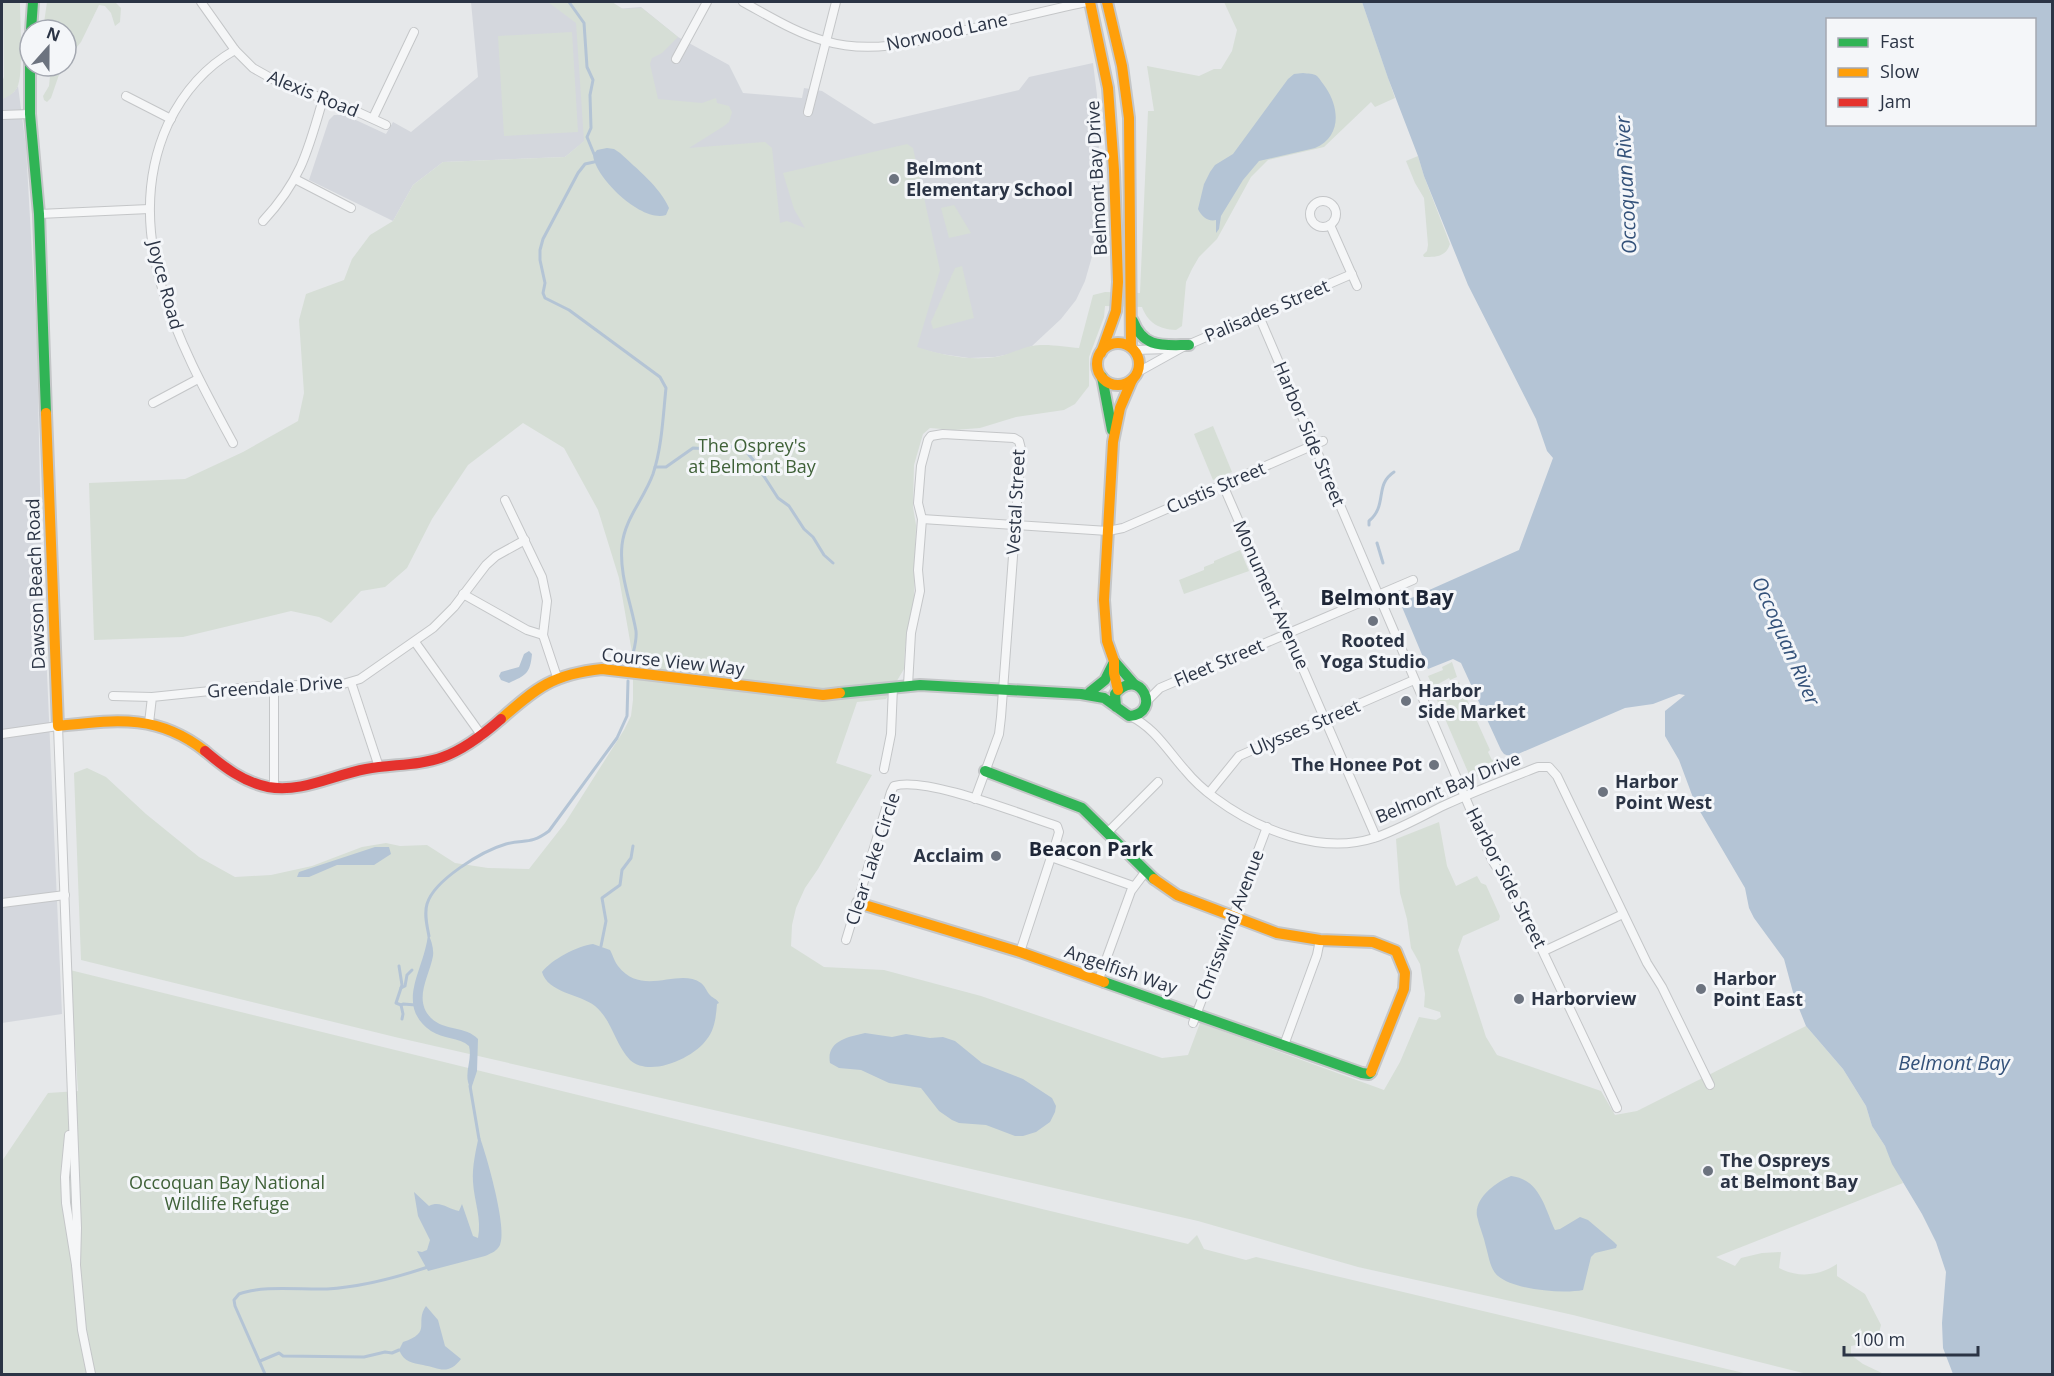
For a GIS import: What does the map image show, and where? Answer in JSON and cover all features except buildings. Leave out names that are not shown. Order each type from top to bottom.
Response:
[{"type":"street","points":[[32,18],[33,2]]},
{"type":"street","name":"Alexis Road","points":[[201,2],[235,50],[253,68],[265,76],[386,125]]},
{"type":"street","points":[[676,59],[707,2]]},
{"type":"street","name":"Norwood Lane","points":[[742,2],[787,26],[826,42],[856,47],[897,45],[1088,2]]},
{"type":"street","points":[[808,112],[836,2]]},
{"type":"street","name":"Belmont Bay Drive","points":[[1088,2],[1102,55],[1109,97],[1118,262],[1116,311],[1098,367],[1111,418],[1113,442],[1104,615],[1107,642],[1114,661],[1116,706],[1122,714],[1152,730],[1186,772],[1209,793],[1236,812],[1267,828],[1322,843],[1348,843],[1376,837],[1464,796],[1538,767],[1549,767],[1557,776],[1623,914],[1710,1085]]},
{"type":"street","name":"Belmont Bay Drive","points":[[1107,2],[1122,66],[1129,118],[1132,349],[1139,362],[1120,408],[1113,442]]},
{"type":"street","points":[[373,118],[414,32]]},
{"type":"street","name":"Joyce Road","points":[[232,443],[198,379],[177,332],[160,279],[152,243],[149,209],[152,173],[171,119],[203,73],[235,50]]},
{"type":"street","name":"Dawson Beach Road","points":[[30,78],[30,114],[39,214],[65,895],[71,1092],[65,1177],[67,1216],[76,1265],[82,1330],[91,1374]]},
{"type":"street","points":[[126,96],[171,119]]},
{"type":"street","points":[[263,221],[278,205],[295,179],[306,156],[323,99]]},
{"type":"street","points":[[2,115],[30,114]]},
{"type":"street","points":[[295,179],[351,208]]},
{"type":"street","points":[[39,214],[149,209]]},
{"type":"street","points":[[1330,225],[1357,286]]},
{"type":"street","name":"Palisades Street","points":[[1135,376],[1186,346],[1352,274]]},
{"type":"street","points":[[1131,312],[1136,331],[1149,342],[1163,346],[1186,346]]},
{"type":"street","name":"Harbor Side Street","points":[[1259,316],[1492,860],[1525,914],[1544,951],[1617,1108]]},
{"type":"street","points":[[1101,353],[1114,343],[1123,344],[1132,349]]},
{"type":"street","name":"Palisades Street","points":[[1132,349],[1163,350],[1186,346]]},
{"type":"street","points":[[1101,376],[1116,385],[1125,384],[1135,376]]},
{"type":"street","points":[[153,403],[198,379]]},
{"type":"street","name":"Vestal Street","points":[[909,685],[911,633],[920,591],[918,570],[922,519],[918,503],[921,466],[926,445],[931,436],[943,434],[1008,437],[1014,438],[1021,444],[1004,689]]},
{"type":"street","name":"Custis Street","points":[[1108,531],[1123,528],[1323,441]]},
{"type":"street","name":"Monument Avenue","points":[[1223,485],[1376,837]]},
{"type":"street","points":[[506,500],[543,577],[547,608],[543,635],[557,676]]},
{"type":"street","points":[[922,519],[1108,531]]},
{"type":"street","name":"Greendale Drive","points":[[113,696],[152,697],[274,686],[335,685],[367,676],[444,618],[486,565],[496,556],[525,540]]},
{"type":"street","name":"Fleet Street","points":[[1146,704],[1160,688],[1413,580]]},
{"type":"street","points":[[463,594],[527,630],[543,635]]},
{"type":"street","points":[[415,642],[482,736]]},
{"type":"street","points":[[1085,693],[1105,680],[1114,661]]},
{"type":"street","name":"Belmont Bay Drive","points":[[1114,661],[1145,692],[1152,730]]},
{"type":"street","name":"Course View Way","points":[[58,726],[124,722],[149,723],[169,728],[188,738],[238,777],[274,788],[306,786],[379,767],[441,758],[462,749],[482,736],[535,689],[557,676],[586,669],[823,695],[909,685],[1085,693],[1117,691]]},
{"type":"street","name":"Ulysses Street","points":[[1209,793],[1239,756],[1414,680]]},
{"type":"street","points":[[351,682],[379,767]]},
{"type":"street","points":[[1117,691],[1124,685],[1137,685]]},
{"type":"street","name":"Fleet Street","points":[[1137,685],[1160,688]]},
{"type":"street","points":[[274,686],[274,788]]},
{"type":"street","points":[[884,769],[891,734],[893,687]]},
{"type":"street","points":[[975,799],[999,734],[1004,689]]},
{"type":"street","name":"Course View Way","points":[[1085,693],[1107,699],[1116,706]]},
{"type":"street","points":[[149,723],[152,697]]},
{"type":"street","points":[[1129,716],[1139,714],[1146,704]]},
{"type":"street","points":[[2,734],[58,726]]},
{"type":"street","points":[[985,771],[1077,805],[1170,891],[1270,931],[1320,940],[1317,955],[1284,1045]]},
{"type":"street","points":[[1107,833],[1158,782]]},
{"type":"street","name":"Clear Lake Circle","points":[[846,940],[894,786],[902,784],[935,787],[1057,826],[1059,832],[1020,952]]},
{"type":"street","name":"Chrisswind Avenue","points":[[1195,1018],[1267,828]]},
{"type":"street","points":[[1051,857],[1133,886]]},
{"type":"street","points":[[1099,979],[1133,886],[1146,871]]},
{"type":"street","points":[[2,903],[65,895]]},
{"type":"street","name":"Angelfish Way","points":[[858,903],[1020,952],[1099,979],[1195,1018],[1371,1073],[1404,989],[1405,973],[1400,957],[1392,948],[1373,942],[1320,940]]},
{"type":"street","points":[[1544,951],[1623,914]]},
{"type":"shaded area","name":"Belmont Elementary School","points":[[471,2],[577,2],[591,11],[641,7],[678,37],[729,65],[743,93],[802,98],[804,88],[822,91],[874,124],[1019,90],[1029,77],[1093,63],[1097,95],[1101,207],[1095,246],[1085,281],[1076,300],[1061,319],[1032,346],[1015,353],[995,357],[969,358],[916,348],[598,130],[565,157],[443,162],[413,185],[393,221],[309,180],[329,120],[334,115],[345,115],[386,134],[393,122],[411,132],[478,77]]},
{"type":"shaded area","points":[[18,86],[26,147],[37,343],[41,537],[62,1014],[2,1023],[2,99],[14,92]]},
{"type":"green space","points":[[3,2],[20,2],[19,82],[14,92],[2,99]]},
{"type":"green space","points":[[47,2],[115,2],[121,8],[120,22],[115,26],[111,13],[105,6],[99,5],[78,46],[78,18],[45,18]]},
{"type":"green space","name":"The Osprey's at Belmont Bay","points":[[548,2],[612,2],[623,9],[642,8],[678,37],[662,53],[652,58],[650,64],[658,99],[702,103],[716,98],[717,103],[729,106],[732,112],[729,122],[689,148],[765,142],[772,148],[780,223],[787,221],[805,228],[794,209],[783,173],[907,144],[913,148],[940,270],[917,347],[946,355],[986,358],[1037,345],[1079,348],[1093,295],[1105,292],[1140,293],[1148,111],[1154,111],[1147,66],[1199,76],[1214,69],[1221,69],[1232,51],[1237,30],[1224,2],[1362,2],[1395,98],[1375,107],[1371,102],[1324,147],[1268,160],[1251,177],[1217,239],[1199,257],[1192,269],[1186,282],[1182,326],[1176,330],[1159,327],[1147,317],[1142,307],[1105,306],[1104,317],[1089,357],[1089,386],[1075,404],[1064,410],[1016,417],[980,428],[954,430],[930,428],[923,434],[914,465],[913,507],[916,525],[914,599],[905,648],[904,669],[886,699],[857,702],[836,763],[872,775],[805,888],[796,908],[791,946],[824,967],[884,970],[981,996],[1162,1058],[1188,1055],[1200,1023],[1384,1090],[1400,1062],[1419,1017],[1436,1020],[1441,1017],[1440,1012],[1424,1007],[1425,994],[1420,964],[1411,948],[1400,893],[1396,839],[1439,822],[1447,866],[1456,886],[1477,876],[1481,883],[1486,885],[1500,916],[1499,920],[1463,936],[1458,950],[1486,1037],[1497,1055],[1601,1091],[1615,1115],[1637,1111],[1806,1026],[1843,1069],[1866,1106],[1872,1126],[1885,1146],[1903,1183],[1716,1257],[1735,1266],[1741,1258],[1762,1253],[1781,1252],[1779,1268],[1801,1274],[1816,1273],[1837,1264],[1837,1276],[1865,1294],[1881,1325],[1877,1341],[1851,1346],[1851,1355],[1863,1364],[1884,1374],[1807,1374],[1573,1315],[1358,1267],[1198,1221],[395,1037],[81,960],[74,773],[87,768],[106,777],[146,814],[199,857],[235,877],[271,875],[312,866],[362,847],[386,843],[400,846],[427,845],[455,863],[488,868],[529,869],[565,823],[631,716],[633,658],[619,578],[598,510],[564,448],[523,423],[468,465],[432,519],[407,568],[385,587],[361,591],[331,623],[319,617],[291,611],[183,637],[94,640],[89,483],[185,479],[243,452],[298,421],[304,393],[299,320],[306,294],[344,280],[352,259],[370,235],[393,221],[413,185],[443,162],[565,157],[584,141],[576,23]]},
{"type":"green space","points":[[572,32],[578,132],[504,136],[498,36]]},
{"type":"green space","points":[[50,78],[58,78],[51,98],[47,102],[43,96],[49,86]]},
{"type":"green space","points":[[1418,156],[1450,244],[1446,252],[1436,256],[1424,257],[1423,255],[1428,245],[1424,198],[1406,161]]},
{"type":"green space","points":[[954,205],[971,233],[949,238],[941,208]]},
{"type":"green space","points":[[962,266],[974,318],[933,329],[931,322],[955,268]]},
{"type":"green space","points":[[1213,426],[1232,472],[1213,480],[1194,434]]},
{"type":"green space","points":[[1240,550],[1249,571],[1184,594],[1179,580],[1204,570],[1204,567],[1214,561]]},
{"type":"green space","points":[[1452,662],[1457,677],[1450,680],[1449,678],[1433,687],[1428,676],[1443,670],[1442,667]]},
{"type":"green space","points":[[1459,682],[1490,750],[1488,752],[1498,767],[1471,779],[1434,693],[1453,687],[1452,685]]},
{"type":"green space","name":"Occoquan Bay National Wildlife Refuge","points":[[70,970],[1188,1244],[1197,1235],[1204,1249],[1246,1260],[1256,1257],[1748,1374],[2,1374],[2,1161],[48,1093],[78,1091]]},
{"type":"water","name":"Occoquan River","points":[[1362,2],[2052,2],[2052,1374],[1953,1374],[1943,1348],[1942,1323],[1946,1272],[1936,1242],[1872,1126],[1866,1106],[1843,1069],[1806,1026],[1794,996],[1784,959],[1754,918],[1749,908],[1745,888],[1695,803],[1679,760],[1665,736],[1665,711],[1685,695],[1679,694],[1653,704],[1625,708],[1511,757],[1501,750],[1461,663],[1453,659],[1428,669],[1402,607],[1409,599],[1519,550],[1553,458],[1547,451],[1536,419],[1468,285]]},
{"type":"water","points":[[1294,74],[1317,76],[1331,96],[1336,113],[1334,130],[1324,143],[1315,148],[1259,161],[1243,180],[1221,216],[1216,233],[1216,220],[1205,218],[1198,209],[1204,184],[1210,172],[1215,165],[1233,154],[1288,79]]},
{"type":"water","points":[[607,148],[620,153],[654,186],[669,208],[666,215],[656,216],[633,206],[611,186],[596,165],[593,155],[597,150]]},
{"type":"water","points":[[529,651],[532,654],[526,673],[509,683],[501,680],[499,676],[501,672],[519,667],[524,654]]},
{"type":"water","points":[[375,847],[389,847],[391,854],[374,865],[337,865],[309,877],[297,877],[299,872]]},
{"type":"water","points":[[428,933],[433,947],[433,956],[424,988],[423,1004],[436,1022],[467,1032],[478,1039],[477,1071],[471,1089],[467,1078],[469,1046],[431,1031],[420,1020],[414,1009],[414,985]]},
{"type":"water","points":[[593,944],[610,950],[618,966],[638,980],[682,978],[692,979],[702,984],[719,1003],[712,1031],[701,1046],[682,1059],[671,1063],[649,1067],[639,1065],[625,1054],[606,1018],[595,1006],[557,989],[545,979],[542,972],[558,958]]},
{"type":"water","points":[[865,1033],[892,1037],[906,1034],[930,1038],[943,1037],[955,1041],[982,1063],[1023,1079],[1052,1098],[1056,1106],[1055,1112],[1050,1122],[1036,1132],[1023,1136],[1015,1136],[986,1125],[959,1123],[939,1111],[921,1088],[889,1083],[861,1070],[839,1068],[830,1063],[831,1050],[835,1045],[845,1038]]},
{"type":"water","points":[[479,1135],[499,1208],[502,1236],[500,1245],[485,1256],[428,1271],[417,1251],[427,1250],[430,1240],[418,1216],[414,1192],[429,1206],[440,1204],[459,1211],[462,1204],[473,1236],[478,1238],[479,1224],[473,1176]]},
{"type":"water","points":[[1511,1176],[1521,1178],[1535,1189],[1555,1230],[1580,1217],[1588,1220],[1617,1245],[1616,1248],[1595,1253],[1591,1257],[1583,1290],[1552,1291],[1527,1288],[1505,1281],[1493,1270],[1478,1220],[1477,1209],[1487,1192]]},
{"type":"water","points":[[426,1306],[438,1320],[445,1346],[461,1359],[452,1368],[443,1370],[412,1363],[403,1357],[399,1350],[403,1342],[418,1335]]},
{"type":"waterway","points":[[569,2],[584,23],[587,67],[593,80],[590,95],[591,128],[587,137],[594,154]]},
{"type":"waterway","points":[[594,162],[585,164],[578,173],[543,239],[540,260],[545,283],[543,293],[545,298],[569,310],[660,377],[666,388],[656,464],[627,526],[622,545],[622,567],[636,631],[632,658]]},
{"type":"waterway","points":[[655,467],[666,467],[693,448],[710,449],[723,446],[745,450],[778,498],[789,506],[824,555],[833,563]]},
{"type":"waterway","points":[[1369,525],[1369,521],[1378,508],[1384,483],[1394,472]]},
{"type":"waterway","points":[[1377,543],[1383,563]]},
{"type":"waterway","points":[[429,936],[427,904],[431,895],[449,876],[472,860],[496,848],[532,840],[549,831],[617,738],[627,716],[628,681]]},
{"type":"waterway","points":[[601,946],[606,921],[602,898],[620,885],[622,870],[631,858],[633,846]]},
{"type":"waterway","points":[[399,966],[402,985],[396,1003],[416,1005]]},
{"type":"waterway","points":[[401,988],[405,986],[407,975],[412,970]]},
{"type":"waterway","points":[[401,1005],[402,1019]]},
{"type":"waterway","points":[[470,1086],[479,1139]]},
{"type":"waterway","points":[[265,1374],[235,1306],[234,1300],[239,1294],[270,1289],[327,1289],[353,1286],[428,1267]]},
{"type":"waterway","points":[[260,1361],[279,1353],[283,1356],[364,1357],[399,1350]]},
{"type":"traffic: fast","points":[[32,18],[33,2]]},
{"type":"traffic: fast","points":[[30,78],[30,114],[39,214],[46,413]]},
{"type":"traffic: fast","points":[[1133,321],[1143,337],[1155,344],[1189,345]]},
{"type":"traffic: fast","points":[[1102,377],[1112,430]]},
{"type":"traffic: fast","points":[[1114,661],[1134,684]]},
{"type":"traffic: fast","points":[[1090,692],[1105,680],[1113,664]]},
{"type":"traffic: fast","points":[[840,693],[920,685],[1081,694],[1104,698],[1129,716],[1145,708],[1144,693],[1133,684],[1124,686],[1115,694],[1116,707]]},
{"type":"traffic: fast","points":[[985,771],[1082,808],[1154,879]]},
{"type":"traffic: fast","points":[[1104,982],[1362,1073],[1371,1072]]},
{"type":"traffic: slow","points":[[1090,2],[1108,88],[1118,282],[1116,311],[1101,353]]},
{"type":"traffic: slow","points":[[1107,2],[1122,66],[1129,118],[1131,347]]},
{"type":"traffic: slow","points":[[1118,343],[1133,349],[1139,364],[1133,379],[1118,385],[1103,379],[1097,364],[1103,349],[1118,343]]},
{"type":"traffic: slow","points":[[1118,690],[1114,661],[1107,641],[1104,600],[1113,442],[1120,408],[1132,380]]},
{"type":"traffic: slow","points":[[46,413],[58,726],[116,721],[152,725],[170,730],[205,751]]},
{"type":"traffic: slow","points":[[501,719],[546,684],[570,675],[602,669],[823,695],[840,693]]},
{"type":"traffic: slow","points":[[1154,879],[1177,895],[1277,933],[1320,940],[1373,942],[1396,951],[1405,973],[1404,989],[1371,1072]]},
{"type":"traffic: slow","points":[[858,903],[1020,952],[1104,982]]},
{"type":"traffic: jam","points":[[205,751],[250,782],[268,787],[293,788],[366,769],[424,762],[443,757],[474,741],[501,719]]},
{"type":"place","name":"Belmont Elementary School","points":[[894,179]]},
{"type":"place","name":"Rooted Yoga Studio","points":[[1373,621]]},
{"type":"place","name":"Harbor Side Market","points":[[1406,701]]},
{"type":"place","name":"The Honee Pot","points":[[1434,765]]},
{"type":"place","name":"Harbor Point West","points":[[1603,792]]},
{"type":"place","name":"Acclaim","points":[[996,856]]},
{"type":"place","name":"Harbor Point East","points":[[1701,989]]},
{"type":"place","name":"Harborview","points":[[1519,999]]},
{"type":"place","name":"The Ospreys at Belmont Bay","points":[[1708,1171]]},
{"type":"district","name":"Belmont Bay","points":[[1387,598]]},
{"type":"district","name":"Beacon Park","points":[[1091,849]]}]
